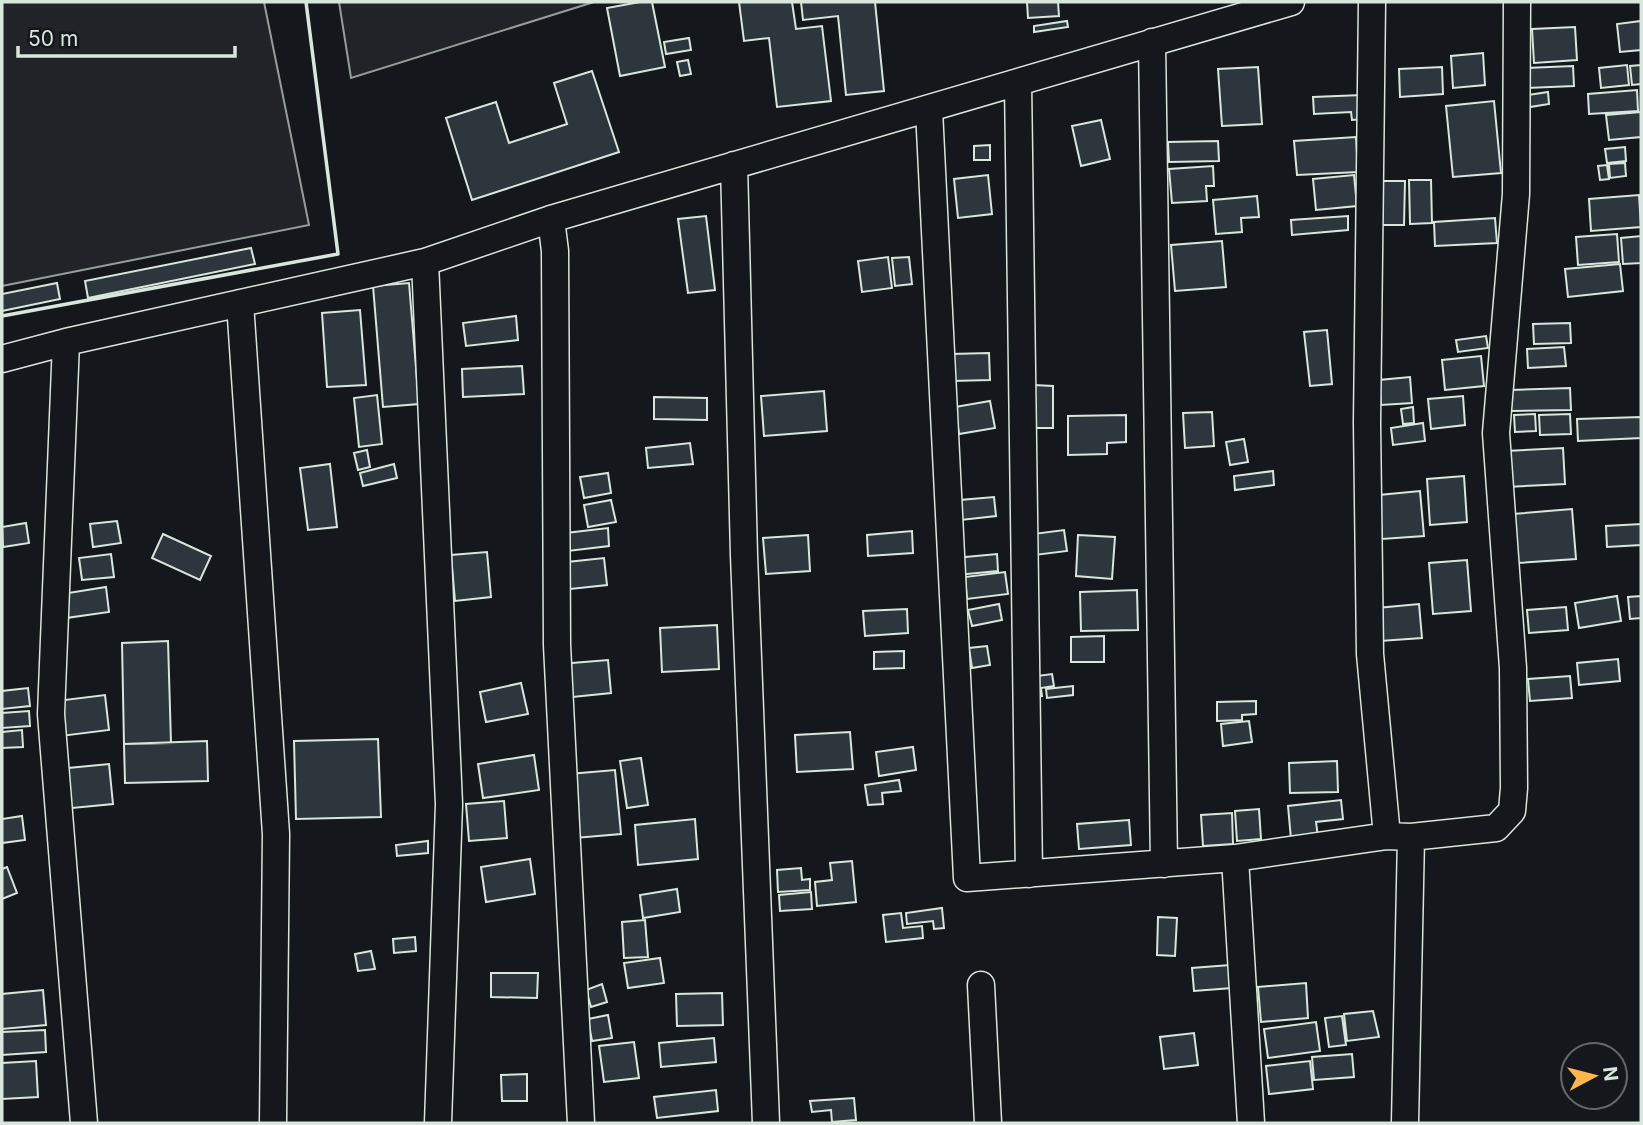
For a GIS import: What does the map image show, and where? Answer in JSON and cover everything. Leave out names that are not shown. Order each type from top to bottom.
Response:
[{"type":"street","points":[[2,359],[66,342],[425,262],[551,219],[1291,2]]},
{"type":"street","points":[[1372,2],[1367,423],[1370,654],[1399,837],[1405,1123]]},
{"type":"street","points":[[929,110],[967,878],[1235,858],[1399,837],[1496,828],[1512,811],[1513,668],[1496,433],[1516,194],[1517,2]]},
{"type":"street","points":[[1152,43],[1164,864]]},
{"type":"street","points":[[1018,82],[1029,874]]},
{"type":"street","points":[[734,165],[744,555],[766,1123]]},
{"type":"street","points":[[551,219],[555,251],[557,645],[581,1123]]},
{"type":"street","points":[[425,262],[449,804],[439,1123]]},
{"type":"street","points":[[240,303],[276,834],[273,1123]]},
{"type":"street","points":[[66,342],[51,715],[84,1123]]},
{"type":"street","points":[[1235,858],[1251,1123]]},
{"type":"street","points":[[981,985],[988,1123]]},
{"type":"shaded area","points":[[2,2],[264,2],[309,225],[2,286]]},
{"type":"shaded area","points":[[339,2],[594,2],[351,78]]},
{"type":"building","points":[[652,2],[665,67],[620,76],[607,8]]},
{"type":"building","points":[[739,2],[792,2],[796,29],[822,26],[831,101],[777,107],[769,38],[744,41]]},
{"type":"building","points":[[801,2],[875,2],[884,91],[846,95],[838,16],[803,20]]},
{"type":"building","points":[[1027,2],[1058,2],[1059,16],[1028,18]]},
{"type":"building","points":[[1067,21],[1068,27],[1034,32],[1034,26]]},
{"type":"building","points":[[1641,21],[1641,50],[1620,52],[1617,24]]},
{"type":"building","points":[[1575,27],[1577,60],[1534,63],[1532,29]]},
{"type":"building","points":[[689,38],[691,50],[666,54],[664,42]]},
{"type":"building","points":[[1483,53],[1485,85],[1453,88],[1451,56]]},
{"type":"building","points":[[688,60],[691,74],[680,76],[677,62]]},
{"type":"building","points":[[1627,65],[1629,85],[1601,88],[1599,68]]},
{"type":"building","points":[[1641,65],[1641,84],[1632,85],[1630,66]]},
{"type":"building","points":[[1573,66],[1574,86],[1527,88],[1526,68]]},
{"type":"building","points":[[1258,67],[1262,124],[1222,126],[1218,69]]},
{"type":"building","points":[[1442,67],[1443,94],[1400,97],[1399,69]]},
{"type":"building","points":[[592,71],[619,152],[472,200],[446,118],[496,102],[509,143],[567,124],[554,83]]},
{"type":"building","points":[[1637,90],[1638,111],[1589,114],[1588,94]]},
{"type":"building","points":[[1548,92],[1549,104],[1530,107],[1528,95]]},
{"type":"building","points":[[1362,95],[1364,119],[1352,120],[1351,112],[1314,114],[1313,97]]},
{"type":"building","points":[[1494,101],[1501,173],[1453,177],[1446,106]]},
{"type":"building","points":[[1641,112],[1641,137],[1609,140],[1606,115]]},
{"type":"building","points":[[1101,120],[1110,159],[1081,166],[1072,126]]},
{"type":"building","points":[[1356,137],[1358,172],[1297,175],[1294,141]]},
{"type":"building","points":[[1218,141],[1219,161],[1169,162],[1168,142]]},
{"type":"building","points":[[990,145],[990,160],[974,160],[974,146]]},
{"type":"building","points":[[1625,147],[1626,161],[1607,163],[1605,149]]},
{"type":"building","points":[[1625,163],[1626,176],[1610,178],[1609,164]]},
{"type":"building","points":[[1607,165],[1609,179],[1600,180],[1598,166]]},
{"type":"building","points":[[1213,166],[1214,186],[1206,186],[1207,201],[1172,203],[1169,169]]},
{"type":"building","points":[[988,175],[992,214],[958,218],[954,179]]},
{"type":"building","points":[[1354,175],[1357,206],[1316,210],[1313,179]]},
{"type":"building","points":[[1409,180],[1431,180],[1432,223],[1410,224]]},
{"type":"building","points":[[1378,181],[1405,181],[1404,225],[1378,225]]},
{"type":"building","points":[[1639,195],[1641,227],[1591,231],[1589,199]]},
{"type":"building","points":[[1257,196],[1259,217],[1241,218],[1242,232],[1216,234],[1213,200]]},
{"type":"building","points":[[706,216],[715,290],[688,293],[678,219]]},
{"type":"building","points":[[1348,216],[1348,230],[1292,235],[1291,220]]},
{"type":"building","points":[[1495,218],[1497,243],[1435,246],[1434,222]]},
{"type":"building","points":[[1617,234],[1619,262],[1578,265],[1576,237]]},
{"type":"building","points":[[1641,236],[1641,263],[1623,264],[1621,238]]},
{"type":"building","points":[[1222,241],[1226,287],[1175,291],[1171,245]]},
{"type":"building","points":[[251,248],[255,264],[88,298],[85,281]]},
{"type":"building","points":[[888,257],[892,288],[862,292],[858,261]]},
{"type":"building","points":[[909,257],[912,284],[895,286],[892,258]]},
{"type":"building","points":[[1620,264],[1623,291],[1568,297],[1565,269]]},
{"type":"building","points":[[57,283],[60,299],[2,311],[2,294]]},
{"type":"building","points":[[409,283],[419,404],[383,407],[373,286]]},
{"type":"building","points":[[360,310],[366,385],[327,387],[322,313]]},
{"type":"building","points":[[516,316],[518,340],[466,346],[463,323]]},
{"type":"building","points":[[1570,323],[1571,343],[1534,344],[1533,324]]},
{"type":"building","points":[[1327,330],[1332,384],[1310,386],[1304,332]]},
{"type":"building","points":[[1486,336],[1488,348],[1458,352],[1456,340]]},
{"type":"building","points":[[1564,347],[1566,366],[1528,368],[1527,349]]},
{"type":"building","points":[[989,353],[990,380],[952,381],[951,354]]},
{"type":"building","points":[[1481,356],[1484,386],[1445,390],[1442,360]]},
{"type":"building","points":[[522,366],[524,394],[463,397],[462,369]]},
{"type":"building","points":[[1410,377],[1412,403],[1381,405],[1379,380]]},
{"type":"building","points":[[1033,385],[1053,386],[1053,428],[1033,428]]},
{"type":"building","points":[[1570,388],[1571,410],[1511,411],[1510,390]]},
{"type":"building","points":[[824,391],[827,431],[764,436],[761,396]]},
{"type":"building","points":[[377,395],[382,444],[359,447],[354,398]]},
{"type":"building","points":[[1463,396],[1465,425],[1431,429],[1428,399]]},
{"type":"building","points":[[654,397],[707,398],[707,420],[654,419]]},
{"type":"building","points":[[990,401],[995,428],[959,434],[955,407]]},
{"type":"building","points":[[1413,407],[1414,423],[1403,424],[1401,409]]},
{"type":"building","points":[[1212,412],[1214,446],[1185,448],[1183,413]]},
{"type":"building","points":[[1535,414],[1536,431],[1515,432],[1514,415]]},
{"type":"building","points":[[1570,414],[1571,434],[1540,435],[1539,415]]},
{"type":"building","points":[[1126,415],[1126,442],[1107,443],[1107,454],[1068,455],[1068,416]]},
{"type":"building","points":[[1641,417],[1641,438],[1578,441],[1577,419]]},
{"type":"building","points":[[1423,423],[1425,441],[1393,445],[1391,428]]},
{"type":"building","points":[[1244,439],[1248,462],[1230,465],[1226,442]]},
{"type":"building","points":[[690,443],[693,464],[648,468],[646,448]]},
{"type":"building","points":[[1563,448],[1565,484],[1507,487],[1505,451]]},
{"type":"building","points":[[367,450],[370,467],[358,470],[354,453]]},
{"type":"building","points":[[330,464],[337,527],[308,530],[300,468]]},
{"type":"building","points":[[394,464],[397,478],[363,486],[360,473]]},
{"type":"building","points":[[1273,471],[1274,485],[1235,490],[1234,476]]},
{"type":"building","points":[[608,473],[611,493],[584,498],[580,477]]},
{"type":"building","points":[[1464,476],[1467,522],[1430,525],[1427,479]]},
{"type":"building","points":[[1420,491],[1424,536],[1382,539],[1379,495]]},
{"type":"building","points":[[994,497],[996,516],[961,520],[960,500]]},
{"type":"building","points":[[611,500],[616,522],[588,527],[584,505]]},
{"type":"building","points":[[1572,509],[1576,559],[1518,563],[1513,514]]},
{"type":"building","points":[[117,521],[121,543],[93,547],[90,524]]},
{"type":"building","points":[[26,523],[29,543],[3,547],[2,527]]},
{"type":"building","points":[[1641,524],[1641,545],[1607,547],[1606,526]]},
{"type":"building","points":[[608,528],[609,546],[568,551],[566,533]]},
{"type":"building","points":[[1064,530],[1067,551],[1035,555],[1033,534]]},
{"type":"building","points":[[912,531],[913,553],[868,556],[867,535]]},
{"type":"building","points":[[163,534],[211,556],[200,580],[152,558]]},
{"type":"building","points":[[808,535],[810,571],[766,574],[763,538]]},
{"type":"building","points":[[1078,535],[1115,537],[1112,579],[1076,576]]},
{"type":"building","points":[[487,552],[491,597],[455,601],[451,555]]},
{"type":"building","points":[[111,554],[114,577],[82,580],[79,558]]},
{"type":"building","points":[[997,554],[998,571],[957,575],[955,558]]},
{"type":"building","points":[[604,558],[607,585],[561,590],[558,563]]},
{"type":"building","points":[[1467,560],[1471,611],[1433,614],[1429,563]]},
{"type":"building","points":[[1005,572],[1008,594],[967,599],[965,577]]},
{"type":"building","points":[[106,587],[109,612],[66,618],[62,594]]},
{"type":"building","points":[[1137,590],[1138,630],[1081,631],[1080,592]]},
{"type":"building","points":[[1617,596],[1621,621],[1579,628],[1575,603]]},
{"type":"building","points":[[1641,596],[1641,618],[1630,619],[1628,597]]},
{"type":"building","points":[[999,604],[1002,620],[972,626],[968,610]]},
{"type":"building","points":[[1419,604],[1422,638],[1380,641],[1377,608]]},
{"type":"building","points":[[1566,607],[1568,630],[1529,633],[1527,610]]},
{"type":"building","points":[[907,609],[908,633],[865,636],[863,611]]},
{"type":"building","points":[[717,625],[719,669],[662,672],[660,628]]},
{"type":"building","points":[[1104,636],[1104,662],[1071,662],[1071,637]]},
{"type":"building","points":[[168,641],[171,743],[124,744],[122,643]]},
{"type":"building","points":[[987,646],[990,665],[972,668],[969,648]]},
{"type":"building","points":[[904,651],[904,668],[874,669],[874,652]]},
{"type":"building","points":[[1618,659],[1620,681],[1579,685],[1577,663]]},
{"type":"building","points":[[608,660],[611,693],[563,698],[560,664]]},
{"type":"building","points":[[1052,674],[1054,686],[1041,688],[1042,696],[1031,697],[1029,677]]},
{"type":"building","points":[[1570,676],[1572,698],[1530,701],[1528,679]]},
{"type":"building","points":[[521,683],[528,714],[486,722],[480,692]]},
{"type":"building","points":[[1073,686],[1073,695],[1047,698],[1046,689]]},
{"type":"building","points":[[28,688],[30,706],[2,709],[2,691]]},
{"type":"building","points":[[105,695],[109,730],[61,736],[56,701]]},
{"type":"building","points":[[1256,701],[1256,714],[1242,715],[1242,720],[1217,721],[1217,702]]},
{"type":"building","points":[[29,711],[30,726],[2,728],[2,713]]},
{"type":"building","points":[[1249,721],[1252,742],[1223,746],[1221,724]]},
{"type":"building","points":[[22,730],[23,747],[2,748],[2,732]]},
{"type":"building","points":[[850,732],[853,769],[797,772],[795,735]]},
{"type":"building","points":[[378,739],[381,817],[296,819],[294,741]]},
{"type":"building","points":[[207,741],[208,781],[125,783],[124,744]]},
{"type":"building","points":[[913,747],[916,770],[879,776],[876,752]]},
{"type":"building","points":[[534,755],[539,790],[483,798],[478,764]]},
{"type":"building","points":[[641,758],[648,805],[627,808],[620,761]]},
{"type":"building","points":[[1337,761],[1338,792],[1290,793],[1289,763]]},
{"type":"building","points":[[109,764],[113,804],[62,809],[58,769]]},
{"type":"building","points":[[615,770],[621,834],[575,838],[569,774]]},
{"type":"building","points":[[899,780],[901,791],[882,793],[883,804],[868,805],[865,785]]},
{"type":"building","points":[[1341,800],[1343,819],[1316,822],[1318,837],[1291,839],[1288,806]]},
{"type":"building","points":[[504,801],[507,838],[469,841],[466,804]]},
{"type":"building","points":[[1259,809],[1261,839],[1237,841],[1235,811]]},
{"type":"building","points":[[1232,813],[1233,844],[1203,846],[1201,815]]},
{"type":"building","points":[[22,816],[25,840],[2,843],[2,819]]},
{"type":"building","points":[[695,819],[698,859],[638,865],[635,825]]},
{"type":"building","points":[[1129,820],[1131,845],[1079,849],[1077,824]]},
{"type":"building","points":[[428,841],[428,853],[397,856],[396,845]]},
{"type":"building","points":[[530,859],[535,894],[486,902],[481,867]]},
{"type":"building","points":[[852,861],[856,902],[817,906],[815,882],[832,880],[830,863]]},
{"type":"building","points":[[7,867],[17,893],[2,899],[2,869]]},
{"type":"building","points":[[801,868],[802,880],[810,879],[810,890],[778,892],[777,870]]},
{"type":"building","points":[[677,889],[680,912],[643,918],[640,895]]},
{"type":"building","points":[[811,892],[812,909],[780,911],[779,895]]},
{"type":"building","points":[[942,908],[944,928],[934,929],[933,921],[907,924],[906,913]]},
{"type":"building","points":[[901,913],[903,928],[922,926],[923,938],[886,942],[883,915]]},
{"type":"building","points":[[1158,917],[1177,918],[1175,956],[1157,955]]},
{"type":"building","points":[[645,920],[648,957],[624,958],[622,922]]},
{"type":"building","points":[[415,937],[416,951],[394,953],[393,939]]},
{"type":"building","points":[[371,951],[375,969],[358,971],[355,954]]},
{"type":"building","points":[[660,958],[664,983],[628,988],[624,963]]},
{"type":"building","points":[[1230,965],[1232,988],[1194,991],[1192,968]]},
{"type":"building","points":[[491,973],[538,973],[537,998],[491,997]]},
{"type":"building","points":[[1306,983],[1308,1018],[1261,1022],[1258,987]]},
{"type":"building","points":[[602,984],[607,1002],[591,1007],[586,990]]},
{"type":"building","points":[[43,990],[46,1025],[2,1029],[2,994]]},
{"type":"building","points":[[722,993],[723,1025],[677,1026],[676,994]]},
{"type":"building","points":[[1373,1011],[1379,1037],[1347,1041],[1344,1014]]},
{"type":"building","points":[[608,1015],[612,1038],[592,1041],[588,1019]]},
{"type":"building","points":[[1342,1016],[1346,1045],[1329,1047],[1325,1018]]},
{"type":"building","points":[[1316,1022],[1320,1051],[1268,1058],[1264,1029]]},
{"type":"building","points":[[45,1030],[46,1052],[2,1055],[2,1032]]},
{"type":"building","points":[[1194,1033],[1198,1065],[1164,1069],[1160,1037]]},
{"type":"building","points":[[714,1038],[716,1062],[661,1067],[659,1043]]},
{"type":"building","points":[[634,1042],[639,1078],[604,1082],[599,1046]]},
{"type":"building","points":[[1352,1054],[1354,1077],[1314,1080],[1312,1057]]},
{"type":"building","points":[[36,1061],[38,1097],[2,1099],[2,1063]]},
{"type":"building","points":[[1310,1061],[1313,1089],[1269,1094],[1266,1066]]},
{"type":"building","points":[[527,1074],[527,1101],[502,1101],[501,1075]]},
{"type":"building","points":[[716,1090],[718,1111],[657,1118],[654,1097]]},
{"type":"building","points":[[854,1098],[856,1120],[832,1122],[831,1110],[812,1112],[810,1101]]},
{"type":"wall","points":[[2,316],[338,254],[306,2]]}]
